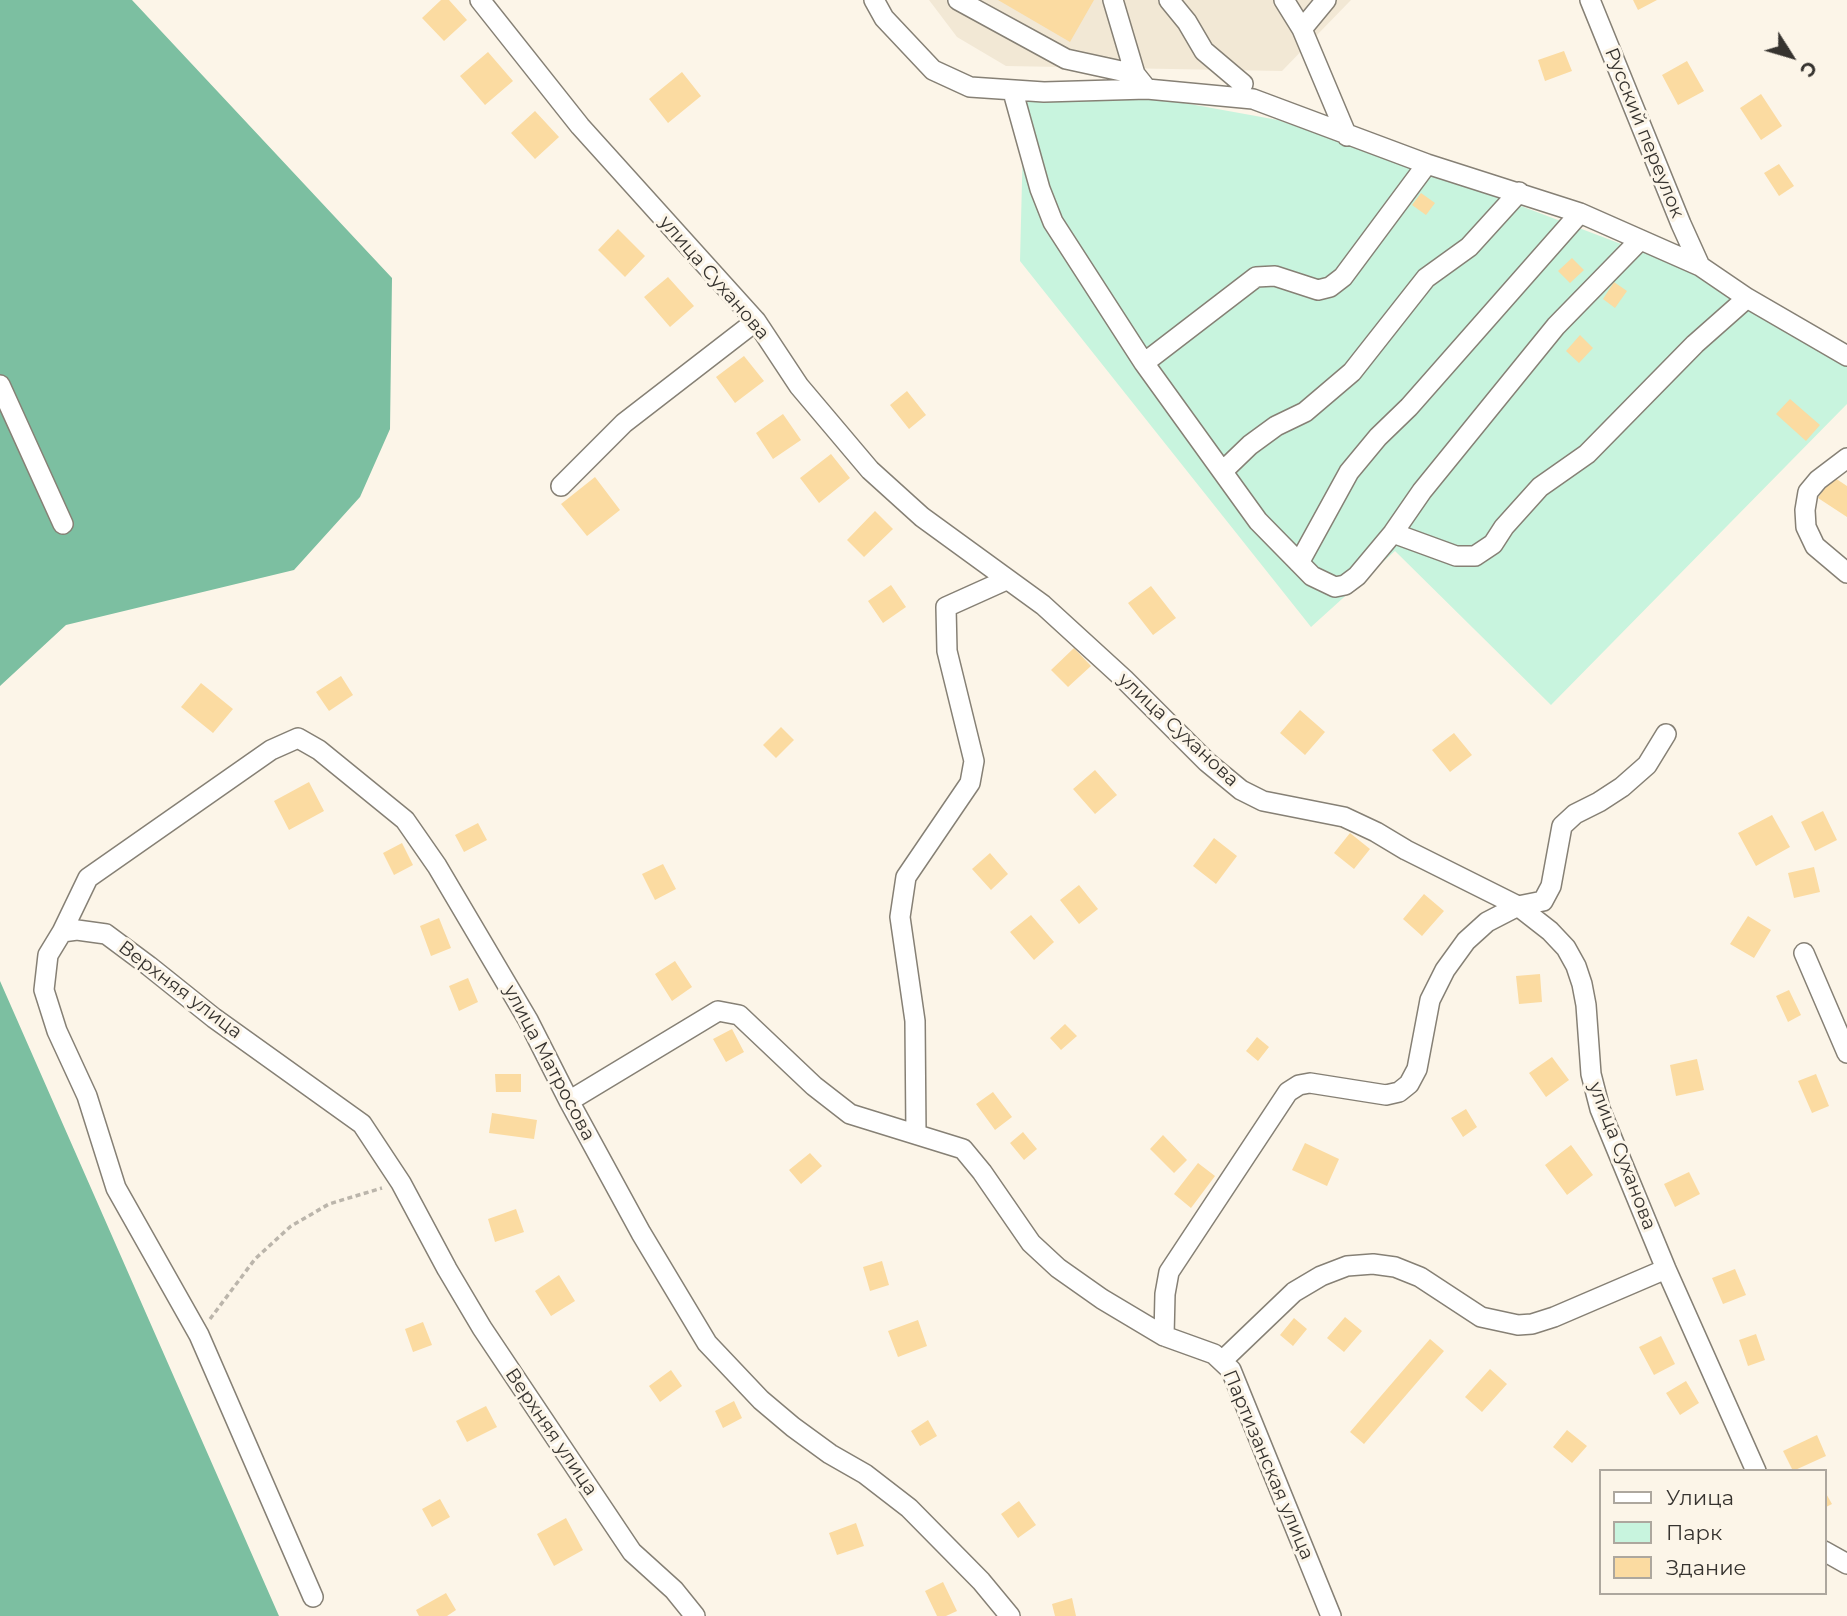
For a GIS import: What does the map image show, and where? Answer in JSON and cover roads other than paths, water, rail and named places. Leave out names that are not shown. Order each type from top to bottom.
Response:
[{"type":"street","name":"улица Суханова","points":[[480,0],[580,126],[756,321],[799,386],[870,470],[922,517],[1043,606],[1124,679],[1207,762],[1241,790],[1262,801],[1344,817],[1376,832],[1518,906],[1550,931],[1566,948],[1576,966],[1586,1005],[1594,1090],[1666,1269],[1755,1469]]},
{"type":"street","points":[[874,0],[884,18],[933,70],[970,87],[1013,92],[1141,82]]},
{"type":"street","points":[[958,0],[1066,59],[1141,82],[1253,99],[1347,136],[1580,214],[1700,266],[1747,298],[1847,356]]},
{"type":"street","points":[[1113,0],[1141,82]]},
{"type":"street","points":[[1169,0],[1187,22],[1204,51],[1243,84]]},
{"type":"street","points":[[1284,0],[1301,29],[1347,136]]},
{"type":"street","points":[[1301,29],[1326,0]]},
{"type":"street","name":"Русский переулок","points":[[1590,0],[1700,266]]},
{"type":"street","points":[[1013,92],[1052,222],[1144,363],[1258,521],[1298,563],[1324,584],[1335,587],[1345,585],[1357,576],[1556,326],[1640,240]]},
{"type":"street","points":[[1144,363],[1256,276],[1275,276],[1318,290],[1330,287],[1343,277],[1427,164]]},
{"type":"street","points":[[1223,471],[1250,445],[1276,426],[1305,412],[1352,372],[1426,278],[1469,247],[1519,192]]},
{"type":"street","points":[[1298,563],[1349,471],[1580,214]]},
{"type":"street","points":[[1393,533],[1456,556],[1475,556],[1493,544],[1504,527],[1540,487],[1587,454],[1695,344],[1747,298]]},
{"type":"street","points":[[561,486],[624,423],[756,321]]},
{"type":"street","points":[[0,385],[63,524]]},
{"type":"street","points":[[1847,458],[1818,480],[1808,492],[1805,510],[1806,527],[1815,546],[1847,573]]},
{"type":"street","points":[[916,1134],[915,1021],[900,916],[906,877],[970,783],[974,761],[947,651],[946,607],[1006,580]]},
{"type":"street","points":[[1164,1336],[1165,1294],[1169,1272],[1288,1092],[1299,1085],[1310,1083],[1386,1095],[1399,1092],[1409,1084],[1416,1069],[1430,1000],[1445,970],[1466,941],[1487,922],[1518,906],[1544,901],[1548,896],[1562,826],[1575,814],[1622,787],[1647,765],[1666,734]]},
{"type":"street","name":"улица Матросова","points":[[62,932],[88,878],[271,750],[298,738],[319,750],[405,820],[437,866],[528,1020],[641,1233],[707,1343],[761,1400],[793,1427],[830,1454],[865,1474],[909,1508],[981,1581],[1010,1616]]},
{"type":"street","name":"Верхняя улица","points":[[62,932],[77,930],[106,934],[214,1018],[362,1124],[401,1182],[482,1328],[632,1552],[674,1590],[695,1616]]},
{"type":"street","points":[[62,932],[48,955],[44,990],[57,1031],[87,1096],[116,1188],[199,1335],[313,1597]]},
{"type":"street","points":[[1804,953],[1847,1053]]},
{"type":"street","name":"Партизанская улица","points":[[569,1101],[718,1011],[739,1015],[814,1086],[850,1114],[963,1149],[1031,1243],[1058,1268],[1164,1336],[1214,1354],[1231,1370],[1331,1616]]},
{"type":"street","points":[[1223,1360],[1294,1292],[1321,1276],[1347,1266],[1373,1264],[1395,1267],[1420,1276],[1481,1317],[1498,1323],[1518,1325],[1554,1317],[1666,1269]]},
{"type":"street","points":[[1826,1553],[1847,1564]]}]
